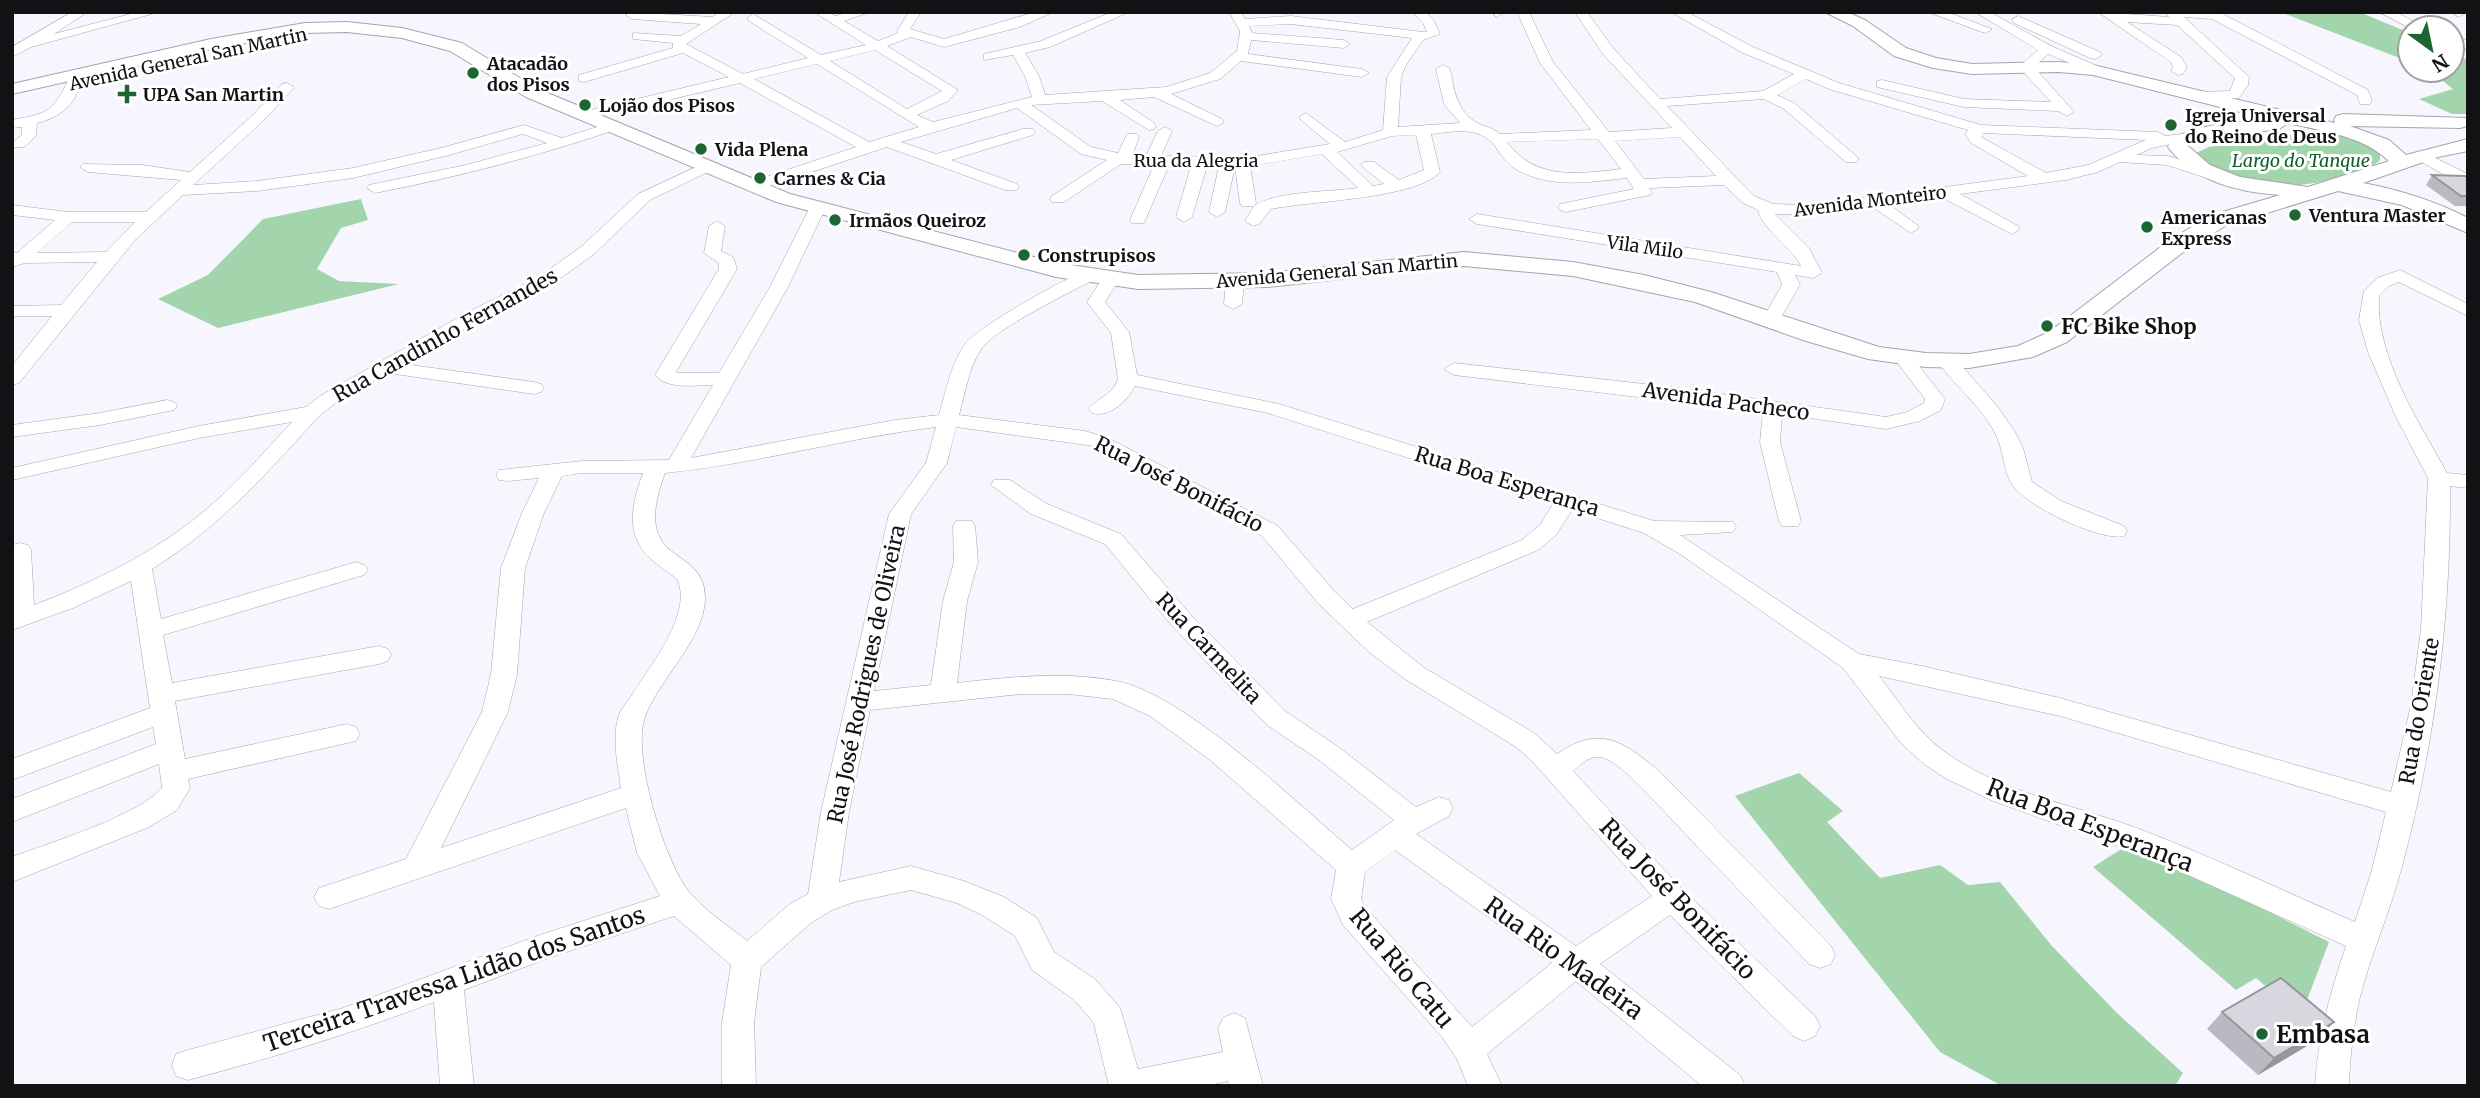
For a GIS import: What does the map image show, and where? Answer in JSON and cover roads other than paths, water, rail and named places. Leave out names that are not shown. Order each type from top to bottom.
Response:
[{"type":"main road","points":[[1833,12],[1859,23],[1900,52],[1922,60],[1972,69],[2068,67],[2201,98],[2252,119]]},
{"type":"main road","points":[[274,18],[276,23],[282,25],[305,28]]},
{"type":"main road","points":[[262,34],[274,18]]},
{"type":"main road","points":[[216,46],[254,30],[274,18]]},
{"type":"main road","name":"Avenida General San Martin","points":[[12,95],[262,34],[305,28],[402,33],[456,47],[526,89],[754,186],[817,209],[1087,276],[1171,283],[1234,293],[1294,278],[1440,260],[1520,263],[1644,282],[1703,297],[1856,349],[1947,361],[1997,358],[2042,345],[2077,324],[2174,248],[2242,203],[2235,184]]},
{"type":"main road","name":"Avenida General San Martin","points":[[12,89],[216,46],[301,34],[364,29]]},
{"type":"main road","points":[[2465,127],[2370,121],[2252,119],[2195,135],[2179,143],[2178,147],[2202,167],[2235,184],[2289,190],[2325,187],[2389,194],[2441,212],[2468,227]]},
{"type":"main road","points":[[2301,121],[2357,133],[2412,159]]},
{"type":"main road","points":[[2186,156],[2192,148],[2211,143],[2332,127],[2397,131],[2465,127]]},
{"type":"main road","points":[[2397,131],[2412,159],[2421,193],[2441,212]]},
{"type":"main road","points":[[2325,187],[2412,159],[2468,145]]},
{"type":"main road","name":"Avenida General San Martin","points":[[2217,221],[2325,187]]},
{"type":"street","points":[[12,53],[82,12]]},
{"type":"street","points":[[28,44],[153,12]]},
{"type":"street","points":[[584,78],[633,66],[682,43],[729,12]]},
{"type":"street","points":[[820,12],[950,90],[943,98],[906,115]]},
{"type":"street","points":[[834,20],[864,12]]},
{"type":"street","points":[[915,12],[903,30],[908,34],[947,42],[1022,22],[1047,12]]},
{"type":"street","points":[[989,57],[1018,52],[1123,12]]},
{"type":"street","points":[[754,186],[868,148],[1019,103],[1155,92],[1197,83],[1216,76],[1255,12]]},
{"type":"street","points":[[1390,132],[1394,77],[1406,54],[1428,35],[1429,21],[1418,12]]},
{"type":"street","points":[[1523,12],[1547,63],[1636,178],[1643,194],[1566,207],[1595,226],[1599,231],[1596,240]]},
{"type":"street","name":"Avenida Monteiro","points":[[1581,12],[1608,51],[1729,180],[1748,200],[1766,208],[1796,211],[2043,178],[2088,170],[2131,154]]},
{"type":"street","points":[[1677,12],[1729,41],[1843,89],[1980,129],[2111,135],[2195,135]]},
{"type":"street","points":[[1934,12],[1986,29]]},
{"type":"street","points":[[1981,12],[2046,49],[2111,75]]},
{"type":"street","points":[[2008,12],[2020,21],[2101,57]]},
{"type":"street","points":[[632,15],[716,20]]},
{"type":"street","points":[[2108,15],[2177,18],[2235,25]]},
{"type":"street","points":[[2108,15],[2176,60],[2180,67],[2178,71]]},
{"type":"street","points":[[2177,18],[2215,15],[2363,93],[2365,101]]},
{"type":"street","points":[[753,18],[906,115],[938,127],[969,144]]},
{"type":"street","points":[[2177,18],[2242,77],[2241,85],[2234,95],[2201,98]]},
{"type":"street","points":[[1239,38],[1291,20],[1428,35]]},
{"type":"street","points":[[587,116],[876,47],[908,34]]},
{"type":"street","points":[[637,36],[682,43],[868,148]]},
{"type":"street","points":[[1239,38],[1339,51]]},
{"type":"street","points":[[1239,38],[1362,73]]},
{"type":"street","points":[[1239,38],[1268,75]]},
{"type":"street","points":[[2046,49],[2026,67],[2087,134]]},
{"type":"street","points":[[906,64],[960,50]]},
{"type":"street","points":[[1018,52],[1032,76],[1041,100]]},
{"type":"street","points":[[1443,69],[1451,104],[1471,127],[1488,129],[1515,162],[1549,177],[1729,180]]},
{"type":"street","points":[[1657,103],[1766,95],[1808,75],[1846,76],[1964,103],[2062,107]]},
{"type":"street","points":[[12,124],[51,114],[66,104],[74,82]]},
{"type":"street","points":[[12,379],[112,257],[151,216],[287,87]]},
{"type":"street","points":[[1155,92],[1217,122]]},
{"type":"street","points":[[1766,95],[1789,106],[1851,159]]},
{"type":"street","points":[[1106,97],[1149,126]]},
{"type":"street","points":[[1087,98],[1113,120]]},
{"type":"street","name":"Rua da Alegria","points":[[1019,103],[1078,147],[1093,154],[1138,162],[1235,162],[1343,147],[1390,132],[1471,127]]},
{"type":"street","points":[[1306,117],[1343,147]]},
{"type":"street","points":[[19,144],[29,136],[30,120]]},
{"type":"street","points":[[375,188],[457,173],[613,126]]},
{"type":"street","points":[[179,191],[281,183],[353,173],[524,129],[562,143]]},
{"type":"street","points":[[1980,129],[1972,134],[1976,140],[2043,178]]},
{"type":"street","points":[[1252,221],[1266,205],[1397,186],[1424,179],[1432,173],[1422,130]]},
{"type":"street","points":[[1058,199],[1138,162],[1165,131]]},
{"type":"street","points":[[937,159],[1028,132]]},
{"type":"street","points":[[1498,138],[1685,132]]},
{"type":"street","points":[[2111,135],[2131,154],[2185,164],[2235,184]]},
{"type":"street","points":[[2131,154],[2195,135]]},
{"type":"street","points":[[1132,137],[1138,162],[1138,220]]},
{"type":"street","points":[[888,142],[1011,187]]},
{"type":"street","points":[[955,165],[1019,148]]},
{"type":"street","points":[[1326,150],[1369,190]]},
{"type":"street","points":[[2412,159],[2459,175],[2468,183]]},
{"type":"street","points":[[1184,216],[1200,162]]},
{"type":"street","points":[[1235,162],[1248,203]]},
{"type":"street","points":[[1217,212],[1235,162]]},
{"type":"street","points":[[1369,165],[1397,186]]},
{"type":"street","name":"Rua Candinho Fernandes","points":[[17,620],[140,566],[171,547],[212,516],[312,412],[346,389],[474,316],[545,281],[588,250],[644,197],[709,166]]},
{"type":"street","points":[[88,167],[130,168],[195,177]]},
{"type":"street","points":[[1944,192],[2012,229]]},
{"type":"street","points":[[1875,202],[1911,228]]},
{"type":"street","name":"Vila Milo","points":[[1477,219],[1813,274],[1803,252],[1767,216],[1766,208]]},
{"type":"street","points":[[747,960],[679,902],[651,853],[636,794],[628,734],[632,718],[688,623],[694,599],[691,578],[655,550],[644,531],[643,504],[666,466],[727,379],[779,287],[817,209]]},
{"type":"street","points":[[12,210],[68,217],[151,216]]},
{"type":"street","points":[[15,261],[68,217]]},
{"type":"street","points":[[717,226],[712,253],[727,261],[729,265],[665,377],[727,379]]},
{"type":"street","points":[[15,261],[112,257]]},
{"type":"street","points":[[1771,320],[1791,285],[1784,269]]},
{"type":"street","points":[[2462,304],[2400,275],[2375,288],[2370,295],[2368,320],[2377,352],[2392,386],[2439,478],[2468,482]]},
{"type":"street","name":"Rua José Rodrigues de Oliveira","points":[[821,901],[835,812],[900,514],[936,463],[969,355],[980,338],[1087,276]]},
{"type":"street","points":[[1099,409],[1120,394],[1128,379],[1120,331],[1096,302],[1098,294],[1110,280]]},
{"type":"street","points":[[12,311],[66,310]]},
{"type":"street","name":"Avenida Pacheco","points":[[1454,369],[1672,393],[1886,423],[1913,418],[1934,406],[1935,399],[1902,357]]},
{"type":"street","points":[[1947,361],[1978,396],[2011,443],[2023,484],[2034,494],[2068,513],[2116,531]]},
{"type":"street","points":[[387,367],[534,388]]},
{"type":"street","name":"Rua Boa Esperança","points":[[1128,379],[1272,408],[1652,528],[1698,556],[1852,662],[1869,678],[1893,718],[1909,737],[1958,773],[2021,802],[2123,835],[2365,940]]},
{"type":"street","points":[[12,431],[100,419],[167,405]]},
{"type":"street","points":[[1773,408],[1770,442],[1790,521]]},
{"type":"street","points":[[12,474],[199,432],[312,412]]},
{"type":"street","name":"Rua José Bonifácio","points":[[507,475],[624,465],[666,466],[735,458],[895,426],[947,420],[1085,437],[1118,449],[1270,531],[1349,620],[1396,661],[1525,740],[1672,898],[1804,1026]]},
{"type":"street","points":[[416,868],[495,712],[504,674],[513,568],[533,513],[554,469]]},
{"type":"street","name":"Rua do Oriente","points":[[2332,1086],[2334,1048],[2344,999],[2387,870],[2424,705],[2433,629],[2439,478]]},
{"type":"street","name":"Rua Carmelita","points":[[1002,485],[1039,509],[1113,539],[1181,620],[1276,718],[1328,753],[1416,822]]},
{"type":"street","points":[[1349,620],[1530,545],[1548,530],[1567,500]]},
{"type":"street","points":[[943,692],[955,601],[966,562],[964,526]]},
{"type":"street","points":[[1652,528],[1725,527]]},
{"type":"street","points":[[17,620],[20,550]]},
{"type":"street","points":[[12,870],[139,820],[167,802],[176,788],[140,566]]},
{"type":"street","points":[[150,630],[356,570]]},
{"type":"street","points":[[12,770],[162,704],[379,654]]},
{"type":"street","name":"Rua Boa Esperança","points":[[1852,662],[1910,671],[1991,691],[2402,806]]},
{"type":"street","points":[[860,702],[1021,685],[1068,685],[1117,690],[1168,716],[1218,752],[1351,866],[1416,822]]},
{"type":"street","points":[[12,811],[172,761],[347,734]]},
{"type":"street","points":[[1554,770],[1592,747],[1602,746],[1626,758],[1652,781],[1820,955]]},
{"type":"street","points":[[329,897],[636,794]]},
{"type":"street","name":"Rua Rio Madeira","points":[[1416,822],[1576,964],[1728,1086]]},
{"type":"street","name":"Rua Rio Catu","points":[[1351,866],[1346,899],[1354,916],[1453,1027],[1469,1049],[1485,1086]]},
{"type":"street","points":[[739,1086],[737,1000],[747,960],[784,926],[821,901],[853,890],[912,878],[964,893],[993,906],[1026,927],[1043,961],[1084,989],[1109,1018],[1126,1086]]},
{"type":"street","points":[[1469,1049],[1576,964],[1672,898]]},
{"type":"street","name":"Terceira Travessa Lidão dos Santos","points":[[188,1065],[297,1037],[540,948],[679,902]]},
{"type":"street","points":[[448,983],[457,1086]]},
{"type":"street","points":[[1133,1086],[1244,1074],[1234,1028]]},
{"type":"place","name":"Atacadão dos Pisos","points":[[473,73]]},
{"type":"place","name":"UPA San Martin","points":[[127,94]]},
{"type":"place","name":"Lojão dos Pisos","points":[[585,105]]},
{"type":"place","name":"Igreja Universal do Reino de Deus","points":[[2171,125]]},
{"type":"place","name":"Vida Plena","points":[[701,149]]},
{"type":"place","name":"Carnes & Cia","points":[[760,178]]},
{"type":"place","name":"Ventura Master","points":[[2295,215]]},
{"type":"place","name":"Irmãos Queiroz","points":[[835,220]]},
{"type":"place","name":"Americanas Express","points":[[2147,227]]},
{"type":"place","name":"Construpisos","points":[[1024,255]]},
{"type":"place","name":"FC Bike Shop","points":[[2047,326]]},
{"type":"place","name":"Embasa","points":[[2262,1034]]},
{"type":"park label","name":"Largo do Tanque","points":[[2301,160]]}]
